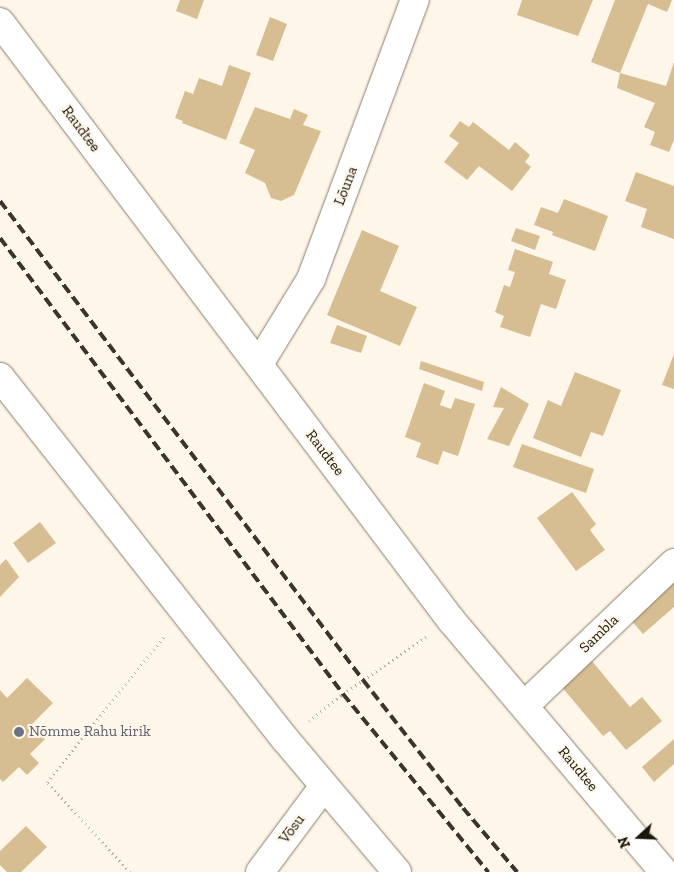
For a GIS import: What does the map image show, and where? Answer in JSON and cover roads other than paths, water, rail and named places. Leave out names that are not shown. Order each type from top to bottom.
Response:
[{"type":"street","name":"Lõuna","points":[[259,364],[311,279],[415,0]]},
{"type":"street","name":"Raudtee","points":[[0,22],[451,620],[525,705],[664,872]]},
{"type":"street","points":[[0,378],[285,739],[397,872]]},
{"type":"street","name":"Sambla","points":[[525,705],[674,563]]},
{"type":"street","name":"Võsu","points":[[260,872],[324,786]]},
{"type":"railway","points":[[0,201],[363,680],[463,808],[517,872]]},
{"type":"railway","points":[[0,238],[343,694],[488,872]]},
{"type":"place","name":"Nõmme Rahu kirik","points":[[19,732]]}]
